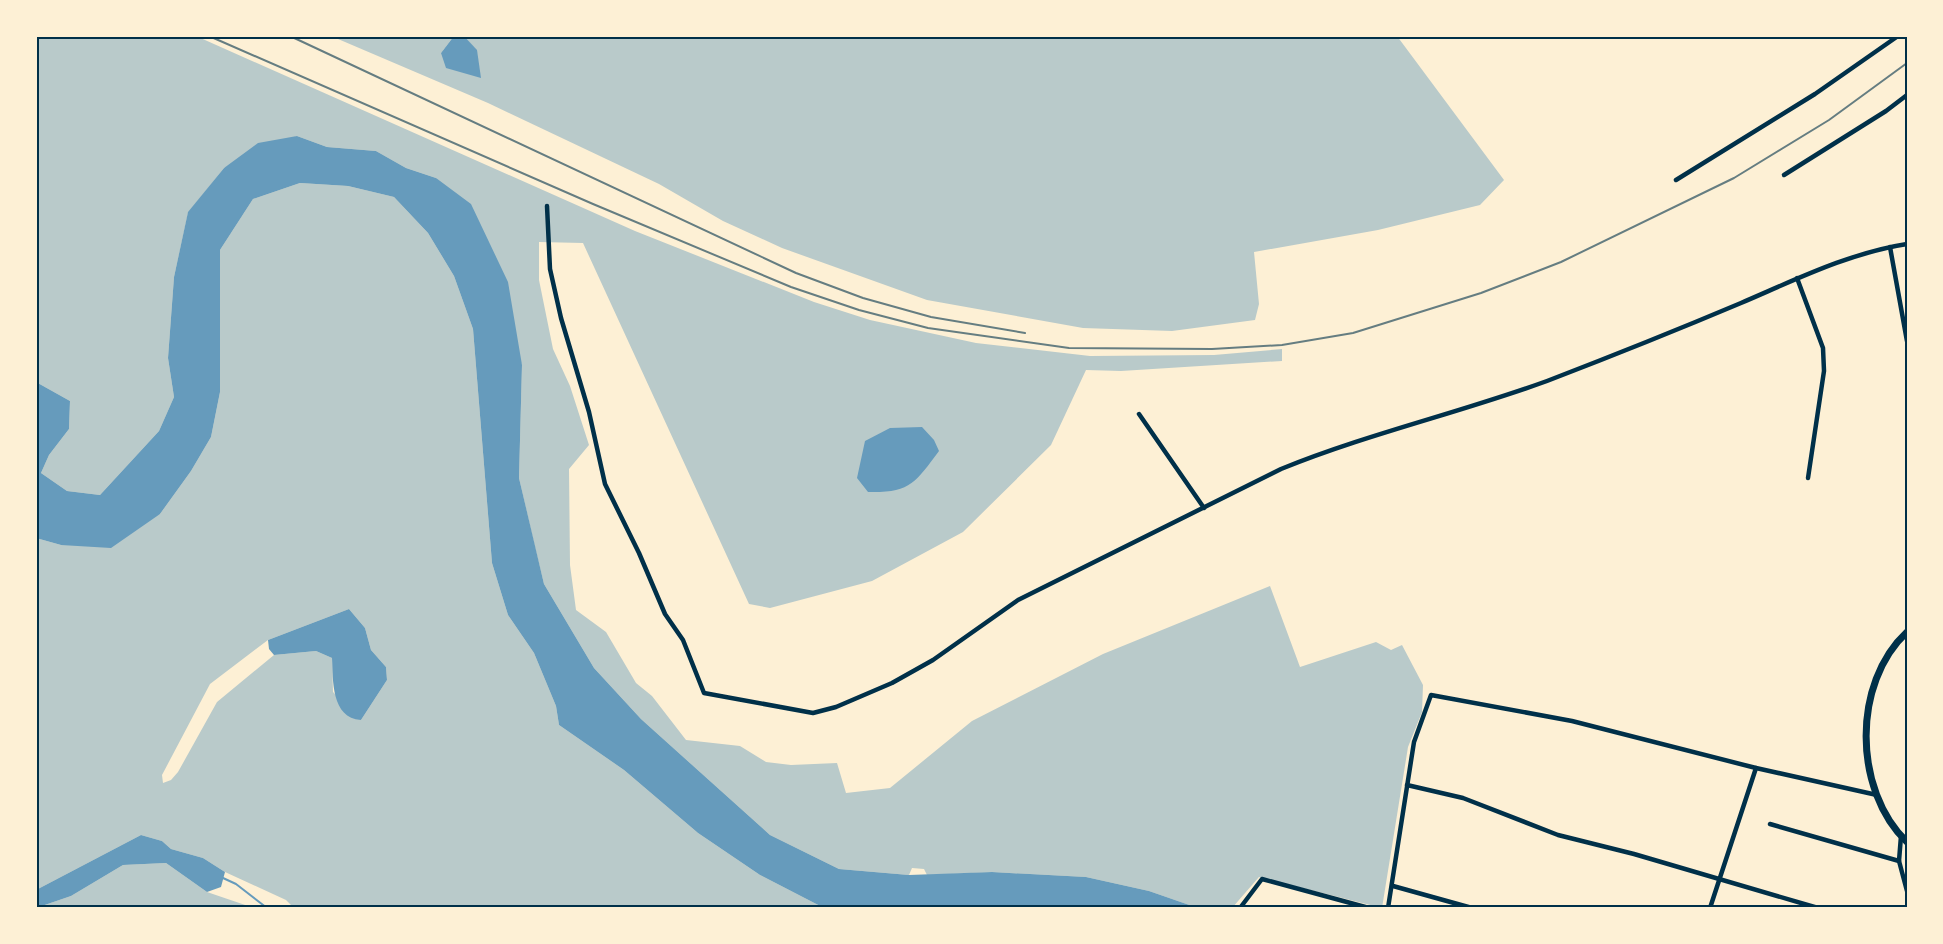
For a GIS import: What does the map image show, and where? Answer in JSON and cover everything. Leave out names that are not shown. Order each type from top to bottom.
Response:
[{"type":"main road","points":[[1907,632],[1884,663],[1869,704],[1866,743],[1877,795],[1886,816],[1907,842]]},
{"type":"street","points":[[1676,180],[1806,100],[1898,36]]},
{"type":"street","points":[[1784,175],[1886,111],[1907,95]]},
{"type":"street","points":[[546,206],[550,269],[561,318],[589,412],[604,484],[639,553],[665,614],[683,640],[704,693],[813,713],[836,707],[892,683],[933,660],[1018,600],[1094,560],[1281,470],[1321,453],[1430,421],[1547,381],[1797,278],[1890,247],[1907,244]]},
{"type":"street","points":[[1890,247],[1907,341]]},
{"type":"street","points":[[1797,278],[1822,348],[1824,371],[1808,478]]},
{"type":"street","points":[[1139,414],[1204,508]]},
{"type":"street","points":[[1388,908],[1413,742],[1431,695],[1572,721],[1756,768],[1877,795]]},
{"type":"street","points":[[1710,908],[1756,768]]},
{"type":"street","points":[[1407,785],[1463,798],[1558,835],[1720,878],[1818,908]]},
{"type":"street","points":[[1770,824],[1899,861]]},
{"type":"street","points":[[1901,836],[1899,861],[1907,891]]},
{"type":"street","points":[[1240,908],[1262,879],[1369,908]]},
{"type":"street","points":[[1393,886],[1472,908]]},
{"type":"shaded area","points":[[36,36],[196,36],[635,231],[814,302],[870,320],[976,343],[1090,356],[1214,355],[1282,349],[1282,361],[1121,371],[1086,370],[1051,445],[963,532],[872,581],[770,608],[749,604],[583,243],[539,242],[539,280],[553,349],[570,386],[589,445],[569,469],[570,565],[576,610],[606,632],[636,683],[652,696],[686,740],[740,746],[766,762],[791,765],[837,763],[846,793],[890,788],[972,721],[1103,654],[1270,586],[1300,667],[1376,642],[1391,650],[1402,645],[1423,685],[1422,712],[1408,747],[1382,908],[1259,877],[1232,908],[1198,908],[1149,891],[1086,877],[992,872],[927,875],[924,869],[912,868],[909,875],[839,869],[770,835],[641,719],[594,668],[544,584],[519,478],[522,365],[436,178],[406,168],[376,151],[327,147],[297,136],[224,168],[188,213],[174,277],[168,358],[174,397],[159,431],[100,495],[67,491],[41,473],[49,455],[69,429],[70,401],[36,382]]},
{"type":"shaded area","points":[[331,36],[454,36],[441,53],[477,51],[464,36],[1397,36],[1504,180],[1480,205],[1378,230],[1254,252],[1259,304],[1255,320],[1172,331],[1083,328],[927,300],[782,248],[723,221],[659,184],[488,103]]},
{"type":"shaded area","points":[[300,183],[348,186],[394,197],[428,233],[454,276],[473,329],[492,563],[508,615],[534,653],[556,706],[559,725],[624,770],[698,833],[760,875],[824,908],[294,908],[286,900],[225,872],[203,858],[171,849],[162,841],[141,835],[36,890],[36,538],[61,545],[160,514],[191,471],[211,437],[220,392],[220,250],[253,199]],"holes":[[[349,609],[365,628],[371,650],[386,667],[387,680],[361,720],[333,692],[332,658],[316,651],[274,655],[217,702],[178,772],[171,780],[163,783],[162,775],[210,684],[268,640]]]},
{"type":"shaded area","points":[[166,863],[207,892],[254,908],[36,908],[71,896],[123,865]]},
{"type":"water","points":[[454,36],[464,36],[477,50],[481,78],[446,68],[441,53]]},
{"type":"water","points":[[297,136],[327,147],[376,151],[406,168],[436,178],[471,204],[508,282],[522,365],[519,478],[544,584],[594,668],[641,719],[770,835],[839,869],[909,875],[992,872],[1086,877],[1149,891],[1198,908],[824,908],[760,875],[698,833],[624,770],[559,725],[556,706],[534,653],[508,615],[492,563],[473,329],[454,276],[428,233],[394,197],[348,186],[300,183],[253,199],[220,250],[220,392],[211,437],[191,471],[160,514],[111,548],[61,545],[36,538],[36,382],[70,401],[69,429],[49,455],[41,473],[67,491],[100,495],[159,431],[174,397],[168,358],[174,277],[188,212],[224,168],[258,143]]},
{"type":"water","points":[[922,427],[934,440],[939,451],[924,471],[903,488],[893,491],[868,492],[857,478],[865,441],[890,428]]},
{"type":"water","points":[[349,609],[365,628],[371,650],[386,667],[387,680],[361,720],[351,718],[339,705],[334,687],[332,658],[316,651],[274,655],[269,649],[268,640]]},
{"type":"water","points":[[141,835],[162,841],[171,849],[203,858],[225,872],[221,887],[207,892],[166,863],[123,865],[71,896],[36,908],[36,890]]},
{"type":"waterway","points":[[223,878],[236,884],[267,908]]},
{"type":"railway","points":[[209,36],[593,204],[791,287],[859,310],[928,328],[1069,348],[1212,349],[1282,345],[1353,333],[1481,293],[1561,262],[1734,178],[1829,120],[1907,63]]},
{"type":"railway","points":[[290,36],[796,273],[863,298],[931,317],[1025,333]]}]
